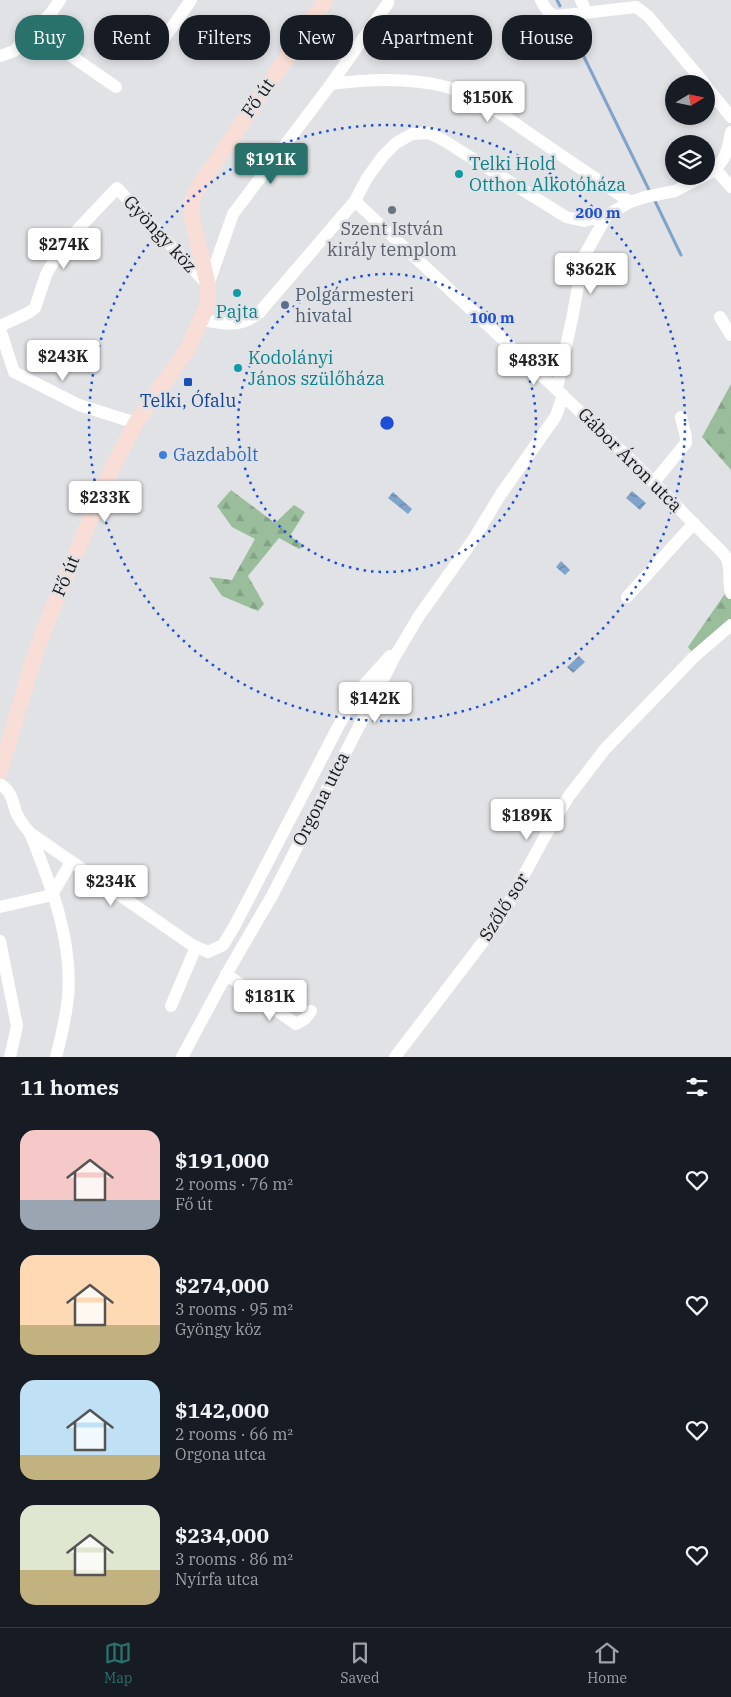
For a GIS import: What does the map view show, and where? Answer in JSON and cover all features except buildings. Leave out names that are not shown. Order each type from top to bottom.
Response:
[{"type":"main road","name":"Fő út","points":[[0,771],[36,651],[113,466],[136,423],[188,348],[208,304],[208,285],[192,218],[192,203],[197,189],[326,0]]},
{"type":"street","points":[[49,15],[60,0]]},
{"type":"street","points":[[169,31],[191,0]]},
{"type":"street","name":"Fő út","points":[[208,285],[233,214],[331,84],[388,3],[388,0]]},
{"type":"street","points":[[541,0],[546,10],[552,15],[557,16],[584,6],[636,6],[648,16],[698,75]]},
{"type":"street","points":[[0,56],[15,50]]},
{"type":"street","points":[[77,60],[116,87]]},
{"type":"street","points":[[331,84],[361,80],[424,82],[449,88],[473,97],[630,202]]},
{"type":"street","points":[[715,96],[731,116]]},
{"type":"street","points":[[715,168],[723,161],[731,132]]},
{"type":"street","points":[[201,320],[236,324],[249,320],[259,313],[356,201],[367,178],[383,156],[396,144],[412,134],[429,133],[469,155],[566,217],[584,221],[607,215],[630,202],[644,197],[675,191],[687,185]]},
{"type":"street","points":[[715,178],[731,187]]},
{"type":"street","name":"Gyöngy köz","points":[[0,327],[35,308],[46,275],[62,246],[117,188],[208,285]]},
{"type":"street","name":"Gábor Áron utca","points":[[356,201],[560,392],[694,523],[727,558],[731,569],[731,593]]},
{"type":"street","name":"Orgona utca","points":[[182,1057],[226,974],[272,896],[395,656],[419,616],[473,540],[501,494],[556,416],[583,258],[607,215]]},
{"type":"street","points":[[720,317],[731,335]]},
{"type":"street","points":[[0,327],[14,372],[79,405],[136,423]]},
{"type":"street","points":[[654,482],[686,443],[681,418]]},
{"type":"street","points":[[627,597],[694,523]]},
{"type":"street","name":"Szőlő sor","points":[[395,1057],[499,921],[569,796],[605,749],[696,656],[731,625]]},
{"type":"street","points":[[171,1006],[202,950],[222,945],[234,927],[351,702],[389,656],[395,656]]},
{"type":"street","points":[[0,784],[13,797],[16,814],[30,833],[53,893],[64,934],[68,968],[68,997],[56,1057]]},
{"type":"street","points":[[30,833],[202,950]]},
{"type":"street","points":[[0,907],[48,896],[53,893],[71,862]]},
{"type":"street","points":[[0,941],[17,1026],[10,1057]]},
{"type":"street","points":[[226,974],[296,1024],[305,1020],[311,1011]]},
{"type":"green space","points":[[731,384],[731,470],[702,437]]},
{"type":"green space","points":[[231,490],[275,523],[294,505],[305,512],[290,536],[305,546],[299,549],[279,538],[248,576],[264,604],[258,611],[222,596],[209,577],[232,580],[255,539],[232,527],[217,506]]},
{"type":"green space","points":[[731,585],[731,625],[695,656],[688,647]]},
{"type":"water","points":[[632,491],[646,503],[640,510],[626,498]]},
{"type":"water","points":[[393,492],[412,509],[408,514],[388,498]]},
{"type":"water","points":[[561,561],[570,570],[565,575],[556,567]]},
{"type":"water","points":[[579,656],[585,662],[573,673],[567,667]]},
{"type":"waterway","points":[[557,0],[560,6]]},
{"type":"waterway","points":[[586,60],[650,192]]},
{"type":"waterway","points":[[654,199],[681,255]]},
{"type":"place","name":"Telki Hold Otthon Alkotóháza","points":[[459,174]]},
{"type":"place","name":"Szent István király templom","points":[[392,210]]},
{"type":"place","name":"Pajta","points":[[237,293]]},
{"type":"place","name":"Polgármesteri hivatal","points":[[285,305]]},
{"type":"place","name":"Kodolányi János szülőháza","points":[[238,368]]},
{"type":"place","name":"Telki, Ófalu","points":[[188,382]]},
{"type":"place","name":"Gazdabolt","points":[[163,455]]}]
